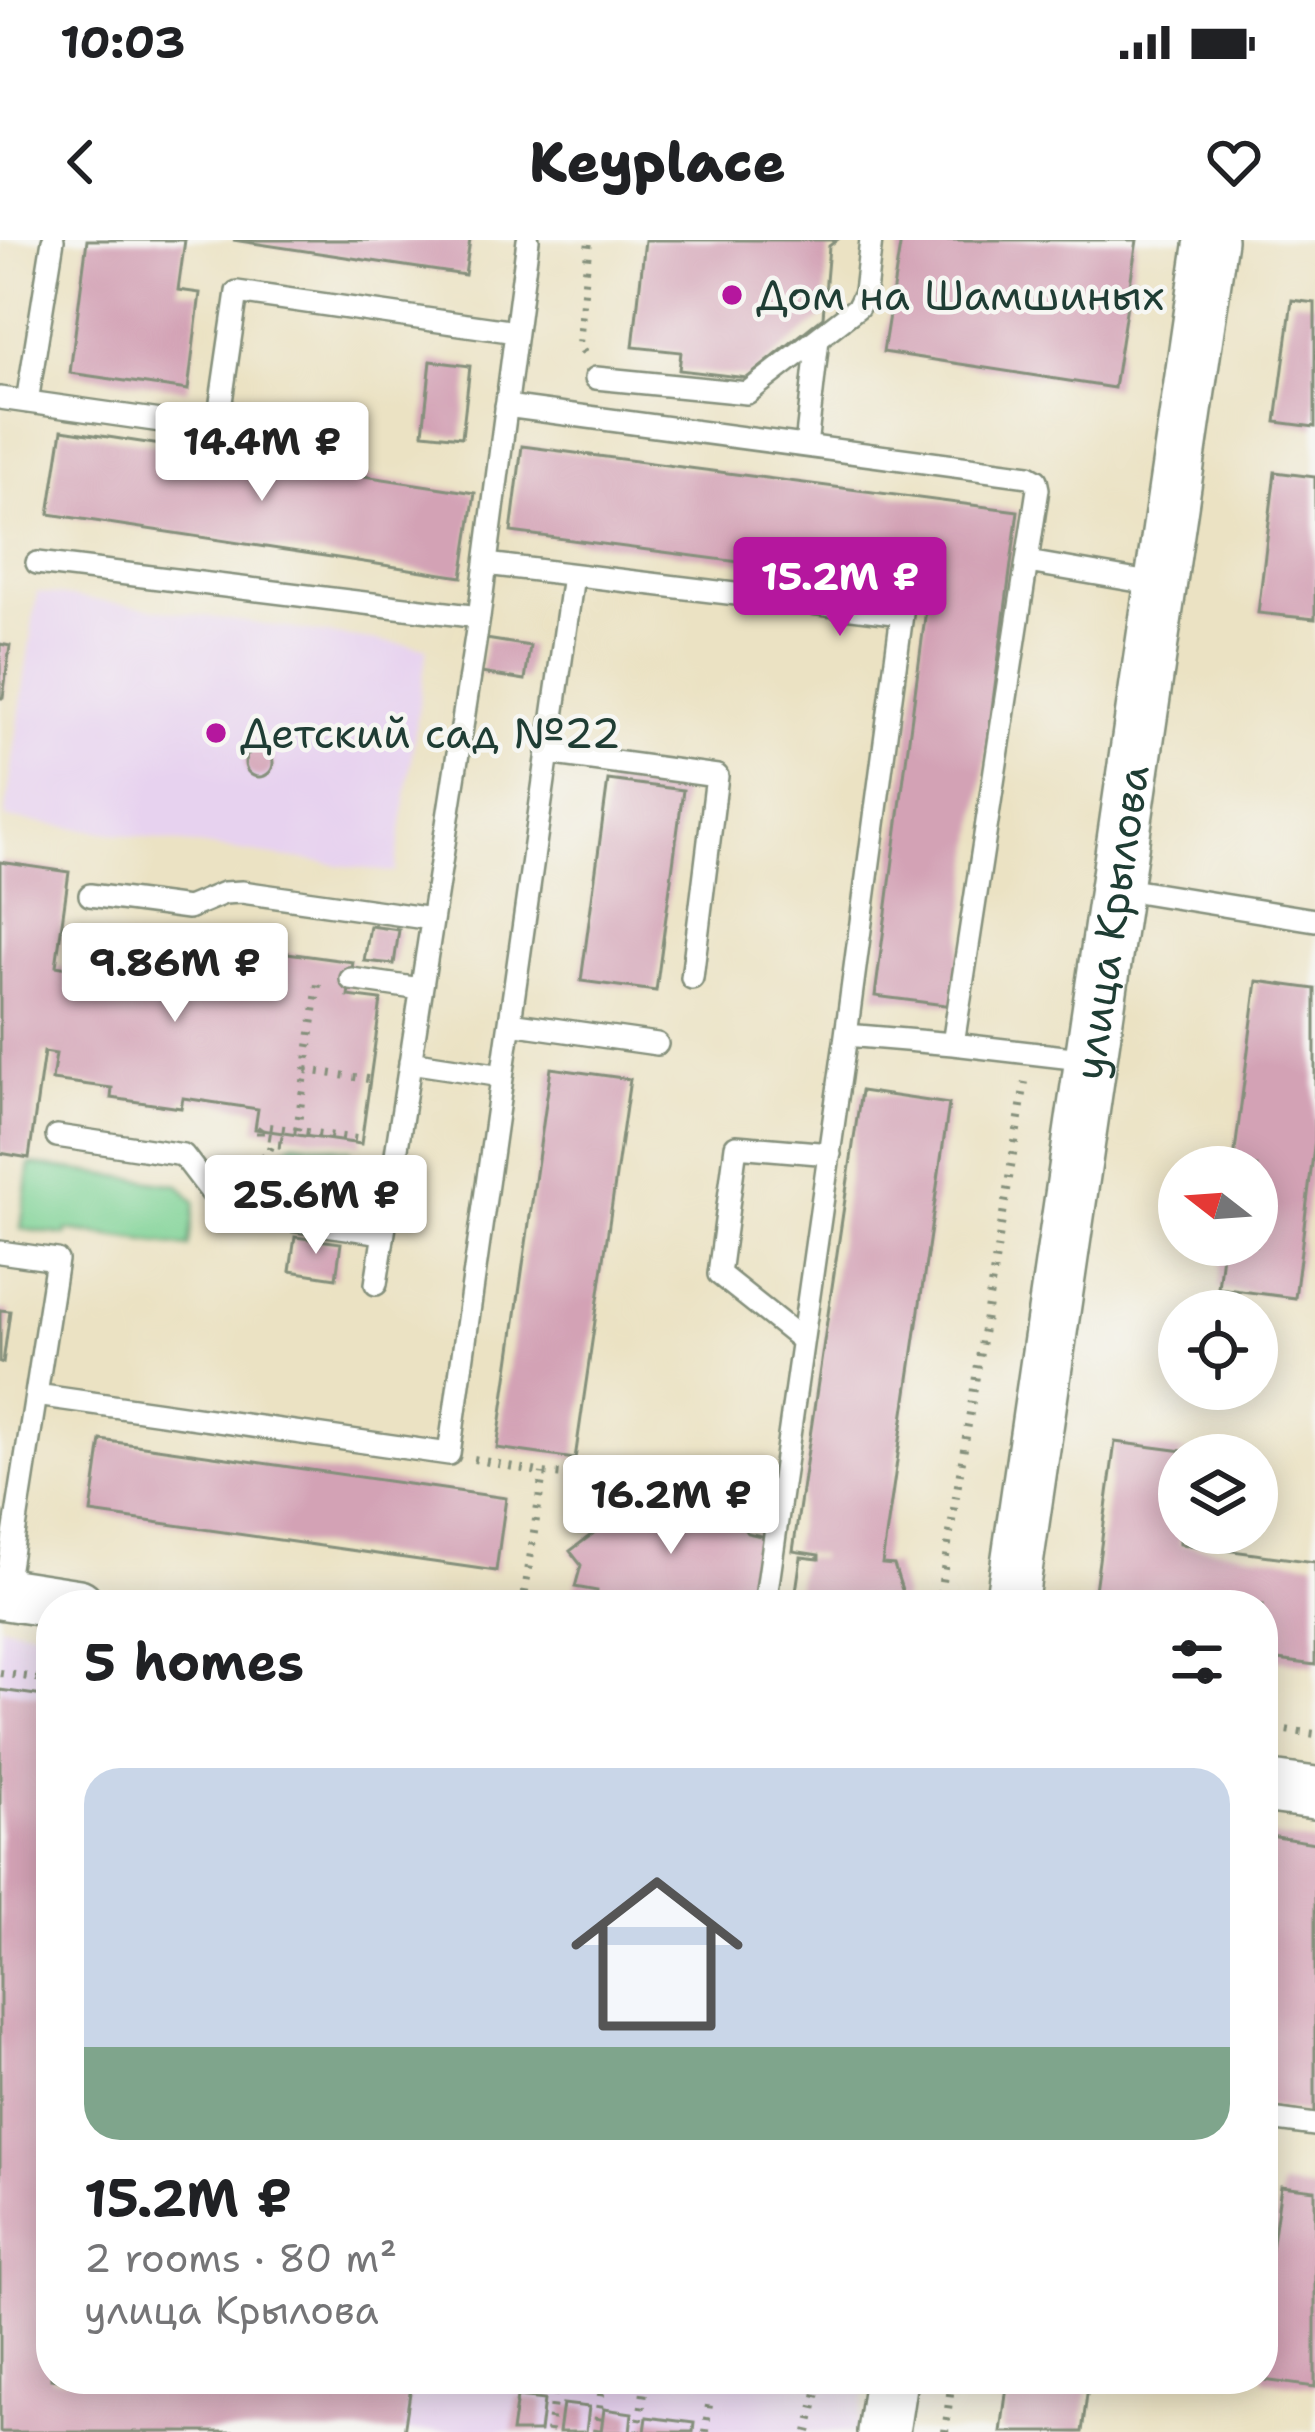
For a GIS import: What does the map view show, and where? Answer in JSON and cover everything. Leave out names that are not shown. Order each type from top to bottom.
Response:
[{"type":"street","name":"улица Крылова","points":[[1013,1590],[1211,240]]},
{"type":"street","points":[[2,1593],[36,1598]]},
{"type":"street","points":[[1278,1788],[1315,1793]]},
{"type":"street","points":[[883,2432],[889,2394]]},
{"type":"lane","points":[[27,402],[53,240]]},
{"type":"lane","points":[[376,1284],[486,564],[528,240]]},
{"type":"lane","points":[[596,378],[748,393],[862,301],[871,240]]},
{"type":"lane","points":[[0,398],[217,429],[237,292],[516,332]]},
{"type":"lane","points":[[806,446],[818,338]]},
{"type":"lane","points":[[506,406],[1036,480],[1028,562],[953,1044]]},
{"type":"lane","points":[[1028,562],[1160,585]]},
{"type":"lane","points":[[37,563],[478,617]]},
{"type":"lane","points":[[486,564],[902,614],[767,1590]]},
{"type":"lane","points":[[36,1395],[449,1454],[573,574]]},
{"type":"lane","points":[[548,753],[717,776],[692,978]]},
{"type":"lane","points":[[1118,888],[1315,920]]},
{"type":"lane","points":[[90,895],[188,908],[224,893],[242,892],[432,919]]},
{"type":"lane","points":[[351,979],[421,989]]},
{"type":"lane","points":[[510,1023],[657,1045]]},
{"type":"lane","points":[[846,1035],[1092,1061]]},
{"type":"lane","points":[[410,1062],[502,1076]]},
{"type":"lane","points":[[57,1136],[175,1152],[232,1212],[383,1233]]},
{"type":"lane","points":[[802,1340],[719,1274],[736,1146],[830,1154]]},
{"type":"lane","points":[[0,1252],[57,1260],[2,1593]]},
{"type":"lane","points":[[1278,2120],[1315,2125]]},
{"type":"path","points":[[590,240],[579,344],[596,378]]},
{"type":"path","points":[[297,1130],[320,966]]},
{"type":"path","points":[[940,1590],[1030,1051]]},
{"type":"path","points":[[306,1070],[368,1079]]},
{"type":"path","points":[[211,1192],[267,1155],[272,1144],[283,1145],[284,1139],[260,1135],[261,1126],[357,1139]]},
{"type":"path","points":[[449,1454],[543,1473],[780,1496]]},
{"type":"path","points":[[525,1590],[543,1473]]},
{"type":"path","points":[[0,1673],[36,1678]]},
{"type":"path","points":[[1278,1729],[1315,1734]]},
{"type":"path","points":[[549,2432],[554,2394]]},
{"type":"path","points":[[596,2432],[601,2394]]},
{"type":"path","points":[[638,2432],[644,2394]]},
{"type":"path","points":[[808,2432],[817,2394]]},
{"type":"path","points":[[945,2432],[950,2394]]},
{"type":"path","points":[[705,2432],[709,2405]]},
{"type":"shaded area","name":"Детский сад №22","points":[[37,592],[427,648],[395,873],[5,818]]},
{"type":"shaded area","points":[[0,1625],[36,1631],[36,2394],[864,2394],[857,2432],[0,2432]]},
{"type":"green space","points":[[294,1142],[351,1150],[343,1207],[242,1192],[234,1182]]},
{"type":"green space","points":[[30,1164],[179,1185],[195,1202],[189,1247],[67,1230],[66,1235],[21,1229]]},
{"type":"building","points":[[87,240],[185,240],[178,290],[200,293],[188,390],[70,373]]},
{"type":"building","points":[[233,240],[470,240],[465,275]]},
{"type":"building","name":"Дом на Шамшиных","points":[[645,240],[837,240],[829,246],[823,317],[747,378],[679,370],[681,352],[633,347]]},
{"type":"building","points":[[901,240],[1137,240],[1114,388],[883,352]]},
{"type":"building","points":[[1292,300],[1315,303],[1315,427],[1276,422]]},
{"type":"building","points":[[431,361],[470,366],[462,437],[423,433]]},
{"type":"building","points":[[62,430],[475,493],[462,577],[49,514]]},
{"type":"building","points":[[522,446],[1018,511],[953,1006],[875,996],[929,587],[511,532]]},
{"type":"building","points":[[1275,472],[1315,477],[1315,619],[1258,613]]},
{"type":"building","points":[[486,639],[530,646],[525,680],[481,673]]},
{"type":"building","points":[[0,644],[10,646],[3,698],[0,698]]},
{"type":"building","points":[[259,749],[269,753],[273,763],[269,773],[259,777],[249,773],[245,763],[249,753]]},
{"type":"building","points":[[608,780],[683,790],[656,991],[581,981]]},
{"type":"building","points":[[0,862],[69,872],[56,966],[67,968],[71,941],[131,949],[132,942],[168,947],[203,952],[202,959],[277,970],[280,952],[353,962],[348,996],[381,1000],[361,1144],[255,1129],[258,1109],[183,1098],[181,1108],[111,1098],[112,1088],[52,1080],[56,1054],[44,1052],[29,1158],[0,1153]]},
{"type":"building","points":[[370,926],[399,930],[394,964],[364,961]]},
{"type":"building","points":[[1257,981],[1315,989],[1315,1139],[1295,1298],[1278,1296],[1278,1290],[1218,1288],[1221,1266],[1278,1266],[1278,1146],[1236,1146]]},
{"type":"building","points":[[551,1068],[630,1079],[575,1459],[497,1448]]},
{"type":"building","points":[[861,1091],[949,1104],[882,1564],[894,1565],[902,1590],[796,1590],[801,1557],[819,1559],[819,1555],[793,1551]]},
{"type":"building","points":[[295,1237],[341,1243],[336,1278],[290,1271]]},
{"type":"building","points":[[0,1310],[10,1311],[3,1363],[0,1362]]},
{"type":"building","points":[[101,1440],[506,1498],[496,1571],[91,1513]]},
{"type":"building","points":[[1115,1442],[1158,1448],[1158,1554],[1255,1554],[1315,1562],[1315,1665],[1278,1660],[1278,1590],[1095,1590]]},
{"type":"building","points":[[645,1494],[732,1512],[747,1533],[766,1537],[757,1590],[575,1587],[581,1565],[570,1551]]},
{"type":"building","points":[[0,1690],[36,1695],[36,2394],[410,2394],[404,2432],[0,2432]]},
{"type":"building","points":[[1278,1837],[1315,1843],[1315,2114],[1278,2108]]},
{"type":"building","points":[[1281,2186],[1315,2190],[1315,2387],[1278,2382]]},
{"type":"building","points":[[1006,2394],[1087,2394],[1082,2432],[1001,2432]]},
{"type":"building","points":[[517,2397],[544,2400],[540,2432],[512,2432]]},
{"type":"building","points":[[563,2404],[589,2407],[586,2432],[559,2432]]},
{"type":"building","points":[[604,2409],[632,2413],[630,2432],[601,2432]]},
{"type":"building","points":[[647,2417],[694,2423],[693,2432],[645,2432]]},
{"type":"place","name":"Дом на Шамшиных","points":[[732,295]]},
{"type":"place","name":"Детский сад №22","points":[[216,733]]}]
